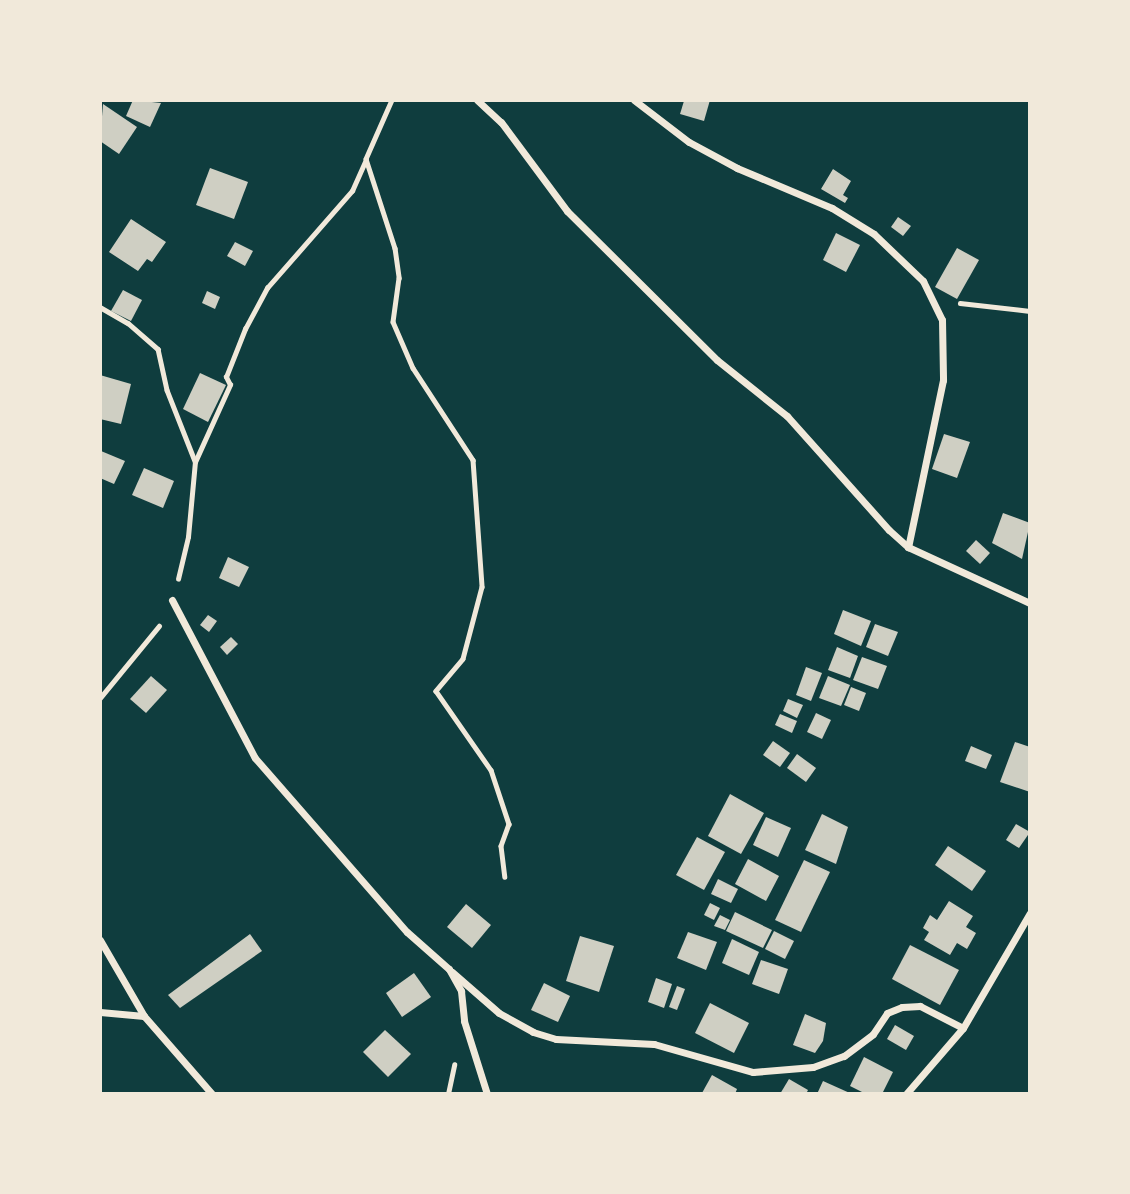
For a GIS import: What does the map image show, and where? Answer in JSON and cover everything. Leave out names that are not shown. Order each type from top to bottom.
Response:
[{"type":"street","points":[[477,100],[501,122],[567,211],[717,360],[787,416],[908,547],[1030,603]]},
{"type":"street","points":[[634,100],[689,142],[737,168],[832,208],[874,234],[923,281],[942,320],[943,380],[908,547]]},
{"type":"street","points":[[172,600],[255,758],[415,941],[499,1013],[533,1032],[556,1039],[654,1044],[753,1072],[813,1067],[844,1056],[873,1034],[887,1013],[902,1007],[920,1006],[963,1028]]},
{"type":"street","points":[[906,1094],[963,1028],[1030,912]]},
{"type":"street","points":[[100,940],[144,1016],[212,1094]]},
{"type":"street","points":[[449,969],[461,991],[464,1021],[487,1094]]},
{"type":"street","points":[[100,1012],[144,1016]]},
{"type":"path","points":[[100,698],[156,633],[172,600],[188,537],[195,462],[230,385],[226,377],[245,329],[267,288],[341,206],[366,159],[392,100]]},
{"type":"path","points":[[366,159],[395,248],[399,278],[393,322],[413,368],[473,460],[482,587],[463,659],[436,691],[491,770],[509,824],[501,846],[505,877]]},
{"type":"path","points":[[923,281],[967,307],[1030,310]]},
{"type":"path","points":[[100,307],[128,323],[158,349],[167,390],[195,462]]},
{"type":"building","points":[[133,100],[161,103],[150,127],[126,116]]},
{"type":"building","points":[[710,100],[704,121],[680,114],[684,101]]},
{"type":"building","points":[[103,104],[137,127],[119,154],[100,141]]},
{"type":"building","points":[[210,168],[248,182],[234,219],[196,205]]},
{"type":"building","points":[[833,169],[851,181],[843,195],[848,198],[845,203],[821,189]]},
{"type":"building","points":[[898,217],[911,226],[903,236],[891,227]]},
{"type":"building","points":[[131,219],[166,242],[152,262],[147,259],[138,271],[109,252]]},
{"type":"building","points":[[836,233],[860,245],[846,272],[823,260]]},
{"type":"building","points":[[235,242],[253,251],[245,266],[227,256]]},
{"type":"building","points":[[957,248],[979,260],[957,299],[935,287]]},
{"type":"building","points":[[123,290],[142,300],[131,321],[111,311]]},
{"type":"building","points":[[207,291],[220,297],[215,309],[202,303]]},
{"type":"building","points":[[200,373],[226,385],[208,422],[183,409]]},
{"type":"building","points":[[100,375],[131,384],[121,424],[100,419]]},
{"type":"building","points":[[944,434],[970,442],[957,478],[932,469]]},
{"type":"building","points":[[101,451],[125,461],[114,484],[100,478]]},
{"type":"building","points":[[144,468],[174,481],[163,508],[132,495]]},
{"type":"building","points":[[1003,513],[1030,523],[1022,559],[992,543]]},
{"type":"building","points":[[976,540],[990,553],[980,564],[966,551]]},
{"type":"building","points":[[228,557],[249,567],[239,587],[219,578]]},
{"type":"building","points":[[843,610],[871,621],[861,646],[834,634]]},
{"type":"building","points":[[208,615],[217,621],[209,632],[200,625]]},
{"type":"building","points":[[875,624],[898,632],[888,656],[866,647]]},
{"type":"building","points":[[231,637],[238,644],[227,655],[220,647]]},
{"type":"building","points":[[837,647],[858,656],[850,678],[828,670]]},
{"type":"building","points":[[862,657],[887,666],[878,689],[853,680]]},
{"type":"building","points":[[806,667],[822,673],[811,701],[796,695]]},
{"type":"building","points":[[151,676],[167,690],[146,713],[130,699]]},
{"type":"building","points":[[828,676],[850,685],[841,706],[819,698]]},
{"type":"building","points":[[851,687],[866,693],[859,711],[844,705]]},
{"type":"building","points":[[788,699],[803,705],[797,718],[783,711]]},
{"type":"building","points":[[816,713],[831,720],[822,739],[807,732]]},
{"type":"building","points":[[780,714],[797,721],[792,733],[775,725]]},
{"type":"building","points":[[773,741],[790,753],[780,767],[763,755]]},
{"type":"building","points":[[1015,742],[1030,747],[1030,792],[1000,782]]},
{"type":"building","points":[[971,746],[992,755],[986,769],[965,761]]},
{"type":"building","points":[[797,754],[816,768],[806,782],[787,768]]},
{"type":"building","points":[[730,794],[764,813],[741,854],[708,836]]},
{"type":"building","points":[[822,814],[848,827],[836,864],[805,850]]},
{"type":"building","points":[[766,817],[791,828],[778,857],[753,845]]},
{"type":"building","points":[[1016,824],[1030,832],[1019,848],[1006,840]]},
{"type":"building","points":[[697,837],[725,852],[704,890],[676,875]]},
{"type":"building","points":[[948,846],[986,871],[972,891],[935,865]]},
{"type":"building","points":[[748,859],[779,876],[766,901],[735,884]]},
{"type":"building","points":[[804,860],[830,872],[801,932],[775,920]]},
{"type":"building","points":[[718,879],[738,889],[731,903],[711,894]]},
{"type":"building","points":[[949,901],[973,916],[966,927],[976,933],[967,949],[957,943],[950,955],[924,940],[929,932],[923,928],[930,915],[937,920]]},
{"type":"building","points":[[710,903],[720,908],[714,920],[704,915]]},
{"type":"building","points":[[466,904],[491,925],[472,948],[447,927]]},
{"type":"building","points":[[735,912],[772,930],[763,948],[726,931]]},
{"type":"building","points":[[720,915],[730,920],[725,930],[714,926]]},
{"type":"building","points":[[774,931],[794,941],[785,959],[765,949]]},
{"type":"building","points":[[688,932],[717,942],[706,970],[677,958]]},
{"type":"building","points":[[250,934],[262,951],[180,1008],[168,995]]},
{"type":"building","points":[[580,936],[614,946],[599,992],[566,981]]},
{"type":"building","points":[[732,939],[759,952],[749,975],[722,963]]},
{"type":"building","points":[[910,945],[959,970],[940,1005],[892,979]]},
{"type":"building","points":[[761,960],[788,969],[779,994],[752,984]]},
{"type":"building","points":[[414,973],[431,997],[402,1017],[386,993]]},
{"type":"building","points":[[656,978],[672,984],[664,1008],[648,1002]]},
{"type":"building","points":[[544,983],[570,996],[558,1022],[531,1010]]},
{"type":"building","points":[[677,986],[685,989],[677,1010],[669,1007]]},
{"type":"building","points":[[710,1003],[749,1023],[734,1053],[695,1033]]},
{"type":"building","points":[[805,1014],[826,1023],[823,1041],[815,1053],[793,1045]]},
{"type":"building","points":[[895,1025],[914,1036],[906,1050],[887,1039]]},
{"type":"building","points":[[385,1030],[411,1054],[388,1077],[363,1052]]},
{"type":"building","points":[[864,1057],[893,1072],[882,1094],[866,1094],[850,1086]]},
{"type":"building","points":[[712,1075],[737,1089],[735,1094],[702,1093]]},
{"type":"building","points":[[789,1079],[808,1090],[806,1094],[780,1094]]},
{"type":"building","points":[[823,1081],[852,1094],[817,1094]]}]
